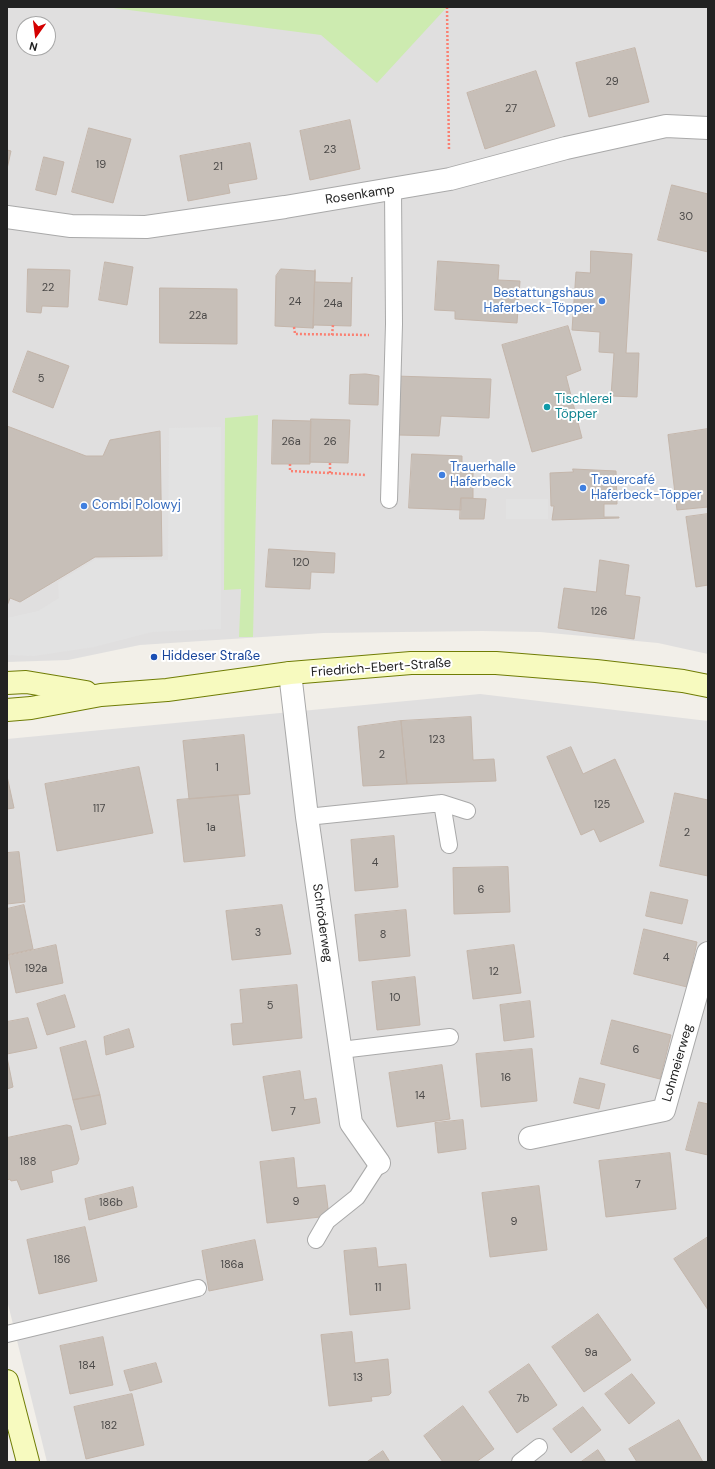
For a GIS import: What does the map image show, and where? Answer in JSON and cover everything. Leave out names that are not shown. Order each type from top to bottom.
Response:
[{"type":"main road","name":"Friedrich-Ebert-Straße","points":[[7,710],[31,708],[101,695],[167,690],[290,674],[411,663],[496,663],[596,670],[683,681],[708,686]]},
{"type":"main road","name":"Friedrich-Ebert-Straße","points":[[7,683],[26,682],[101,695]]},
{"type":"main road","points":[[7,1381],[28,1462]]},
{"type":"street","name":"Rosenkamp","points":[[7,217],[71,226],[146,227],[450,179],[566,148],[666,126],[708,128]]},
{"type":"street","name":"Schröderweg","points":[[290,674],[307,817],[341,1050],[350,1123],[379,1163]]},
{"type":"street","name":"Lohmeierweg","points":[[530,1138],[664,1110],[708,953]]},
{"type":"lane","points":[[389,500],[393,336],[393,189]]},
{"type":"lane","points":[[442,803],[449,845]]},
{"type":"lane","points":[[307,817],[442,803],[467,811]]},
{"type":"lane","points":[[341,1050],[450,1037]]},
{"type":"lane","points":[[316,1240],[327,1221],[357,1197],[379,1163]]},
{"type":"lane","points":[[7,1334],[198,1288]]},
{"type":"lane","points":[[520,1462],[539,1447]]},
{"type":"path","points":[[447,7],[450,179]]},
{"type":"path","points":[[332,325],[332,335]]},
{"type":"path","points":[[294,327],[295,334],[393,336]]},
{"type":"path","points":[[330,463],[330,474]]},
{"type":"path","points":[[290,464],[290,471],[366,476],[369,470]]},
{"type":"shaded area","points":[[7,7],[708,7],[708,654],[658,643],[540,632],[482,631],[323,633],[140,645],[68,660],[7,662]]},
{"type":"shaded area","points":[[221,427],[221,629],[152,632],[94,647],[34,656],[7,655],[7,618],[38,611],[59,598],[58,582],[96,559],[168,560],[169,428]]},
{"type":"shaded area","points":[[506,499],[548,499],[548,519],[506,519]]},
{"type":"shaded area","points":[[480,694],[708,721],[708,1462],[47,1462],[7,1300],[7,739]]},
{"type":"green space","points":[[106,7],[447,7],[377,83],[321,35]]},
{"type":"green space","points":[[258,415],[253,637],[239,637],[241,589],[224,590],[225,418]]},
{"type":"building","points":[[635,48],[649,102],[589,117],[576,63]]},
{"type":"building","points":[[536,71],[555,126],[485,149],[467,93]]},
{"type":"building","points":[[350,120],[360,169],[310,180],[300,131]]},
{"type":"building","points":[[89,128],[131,139],[113,203],[72,192]]},
{"type":"building","points":[[250,143],[257,179],[228,184],[230,193],[188,201],[180,156]]},
{"type":"building","points":[[7,150],[11,151],[7,169]]},
{"type":"building","points":[[44,157],[64,162],[56,195],[36,190]]},
{"type":"building","points":[[672,185],[708,194],[708,252],[658,240]]},
{"type":"building","name":"Bestattungshaus Haferbeck-Töpper","points":[[591,251],[632,254],[626,353],[639,353],[637,397],[611,396],[614,353],[599,352],[600,332],[572,330],[576,272],[590,273]]},
{"type":"building","points":[[438,261],[499,265],[498,280],[520,281],[517,323],[455,319],[455,311],[435,310]]},
{"type":"building","points":[[105,262],[133,267],[127,305],[99,300]]},
{"type":"building","points":[[28,269],[70,270],[68,307],[42,306],[41,313],[27,312]]},
{"type":"building","points":[[281,269],[315,271],[313,328],[275,326],[276,276]]},
{"type":"building","points":[[315,270],[315,282],[351,283],[352,277],[351,326],[314,325],[313,328]]},
{"type":"building","points":[[160,288],[237,289],[237,344],[160,343]]},
{"type":"building","name":"Tischlerei Töpper","points":[[568,326],[581,370],[566,376],[582,438],[532,452],[502,345]]},
{"type":"building","points":[[28,351],[69,366],[53,408],[13,392]]},
{"type":"building","points":[[366,374],[379,376],[378,405],[349,404],[350,375]]},
{"type":"building","points":[[395,376],[491,379],[489,418],[441,416],[439,436],[398,435]]},
{"type":"building","points":[[311,419],[350,420],[348,463],[310,462]]},
{"type":"building","points":[[273,420],[311,421],[310,464],[272,464]]},
{"type":"building","name":"Combi Polowyj","points":[[7,426],[86,456],[103,456],[110,440],[160,431],[162,556],[95,557],[20,602],[10,598],[7,606]]},
{"type":"building","points":[[708,429],[708,507],[677,510],[668,435]]},
{"type":"building","name":"Trauerhalle Haferbeck","points":[[412,454],[462,456],[462,467],[473,468],[473,498],[461,498],[461,510],[409,508]]},
{"type":"building","name":"Trauercafé Haferbeck-Töpper","points":[[573,469],[616,471],[617,504],[604,504],[604,517],[619,518],[552,520],[554,506],[551,506],[550,473],[573,472]]},
{"type":"building","points":[[461,498],[486,499],[484,519],[460,519]]},
{"type":"building","points":[[708,514],[708,585],[696,587],[686,517]]},
{"type":"building","points":[[269,549],[335,553],[334,573],[311,572],[310,589],[266,587]]},
{"type":"building","points":[[600,560],[629,565],[625,595],[640,597],[634,639],[558,628],[564,588],[596,592]]},
{"type":"building","points":[[471,717],[473,760],[494,759],[496,781],[407,784],[401,721]]},
{"type":"building","points":[[401,721],[407,784],[363,786],[358,727]]},
{"type":"building","points":[[244,735],[250,794],[189,799],[183,741]]},
{"type":"building","points":[[571,747],[583,774],[615,759],[644,822],[600,842],[594,829],[581,835],[547,757]]},
{"type":"building","points":[[139,767],[153,833],[57,851],[45,784]]},
{"type":"building","points":[[7,776],[14,808],[7,809]]},
{"type":"building","points":[[675,793],[708,800],[708,876],[660,866]]},
{"type":"building","points":[[238,795],[245,856],[184,862],[177,800]]},
{"type":"building","points":[[394,836],[398,887],[355,891],[351,840]]},
{"type":"building","points":[[19,852],[25,902],[7,904],[7,853]]},
{"type":"building","points":[[508,867],[510,912],[454,914],[453,868]]},
{"type":"building","points":[[651,892],[688,900],[682,924],[646,916]]},
{"type":"building","points":[[24,905],[33,949],[7,955],[7,909]]},
{"type":"building","points":[[282,905],[291,954],[232,960],[226,911]]},
{"type":"building","points":[[406,910],[410,956],[359,961],[355,915]]},
{"type":"building","points":[[644,929],[697,942],[687,987],[634,974]]},
{"type":"building","points":[[56,945],[63,983],[16,993],[8,956]]},
{"type":"building","points":[[514,945],[521,993],[473,999],[467,951]]},
{"type":"building","points":[[415,977],[420,1025],[377,1030],[372,982]]},
{"type":"building","points":[[297,985],[302,1038],[233,1045],[231,1024],[243,1023],[240,990]]},
{"type":"building","points":[[65,995],[75,1027],[47,1035],[37,1004]]},
{"type":"building","points":[[530,1001],[534,1037],[504,1041],[500,1005]]},
{"type":"building","points":[[28,1018],[37,1048],[7,1054],[7,1022]]},
{"type":"building","points":[[612,1020],[671,1035],[660,1079],[601,1064]]},
{"type":"building","points":[[129,1029],[134,1047],[106,1055],[104,1037]]},
{"type":"building","points":[[86,1041],[100,1095],[73,1100],[60,1048]]},
{"type":"building","points":[[532,1049],[537,1101],[481,1107],[476,1054]]},
{"type":"building","points":[[7,1057],[13,1087],[7,1089]]},
{"type":"building","points":[[442,1065],[450,1119],[397,1127],[389,1073]]},
{"type":"building","points":[[300,1071],[304,1100],[316,1098],[320,1123],[272,1131],[263,1077]]},
{"type":"building","points":[[580,1078],[605,1084],[599,1109],[574,1103]]},
{"type":"building","points":[[100,1095],[106,1124],[81,1130],[73,1100]]},
{"type":"building","points":[[699,1102],[708,1104],[708,1155],[686,1150]]},
{"type":"building","points":[[463,1120],[466,1149],[438,1153],[435,1123]]},
{"type":"building","points":[[67,1125],[71,1126],[79,1159],[77,1164],[51,1171],[53,1182],[21,1190],[17,1180],[7,1180],[7,1138]]},
{"type":"building","points":[[670,1153],[676,1209],[606,1217],[599,1161]]},
{"type":"building","points":[[294,1158],[297,1188],[325,1185],[329,1216],[267,1223],[260,1162]]},
{"type":"building","points":[[539,1186],[547,1250],[490,1257],[482,1193]]},
{"type":"building","points":[[133,1187],[137,1207],[89,1220],[85,1199]]},
{"type":"building","points":[[85,1227],[97,1281],[39,1294],[27,1240]]},
{"type":"building","points":[[708,1237],[708,1310],[674,1259]]},
{"type":"building","points":[[255,1240],[263,1280],[209,1291],[202,1251]]},
{"type":"building","points":[[376,1248],[378,1267],[406,1264],[410,1309],[350,1315],[344,1251]]},
{"type":"building","points":[[598,1314],[631,1360],[584,1392],[552,1347]]},
{"type":"building","points":[[352,1332],[355,1363],[388,1359],[391,1393],[389,1395],[371,1397],[372,1401],[329,1406],[321,1335]]},
{"type":"building","points":[[103,1337],[113,1385],[70,1394],[60,1346]]},
{"type":"building","points":[[156,1363],[162,1382],[130,1391],[124,1371]]},
{"type":"building","points":[[529,1364],[557,1405],[517,1433],[489,1392]]},
{"type":"building","points":[[632,1374],[655,1403],[629,1424],[605,1394]]},
{"type":"building","points":[[132,1394],[144,1445],[86,1459],[74,1407]]},
{"type":"building","points":[[463,1406],[494,1449],[476,1462],[443,1462],[424,1436]]},
{"type":"building","points":[[583,1407],[601,1430],[571,1453],[553,1429]]},
{"type":"building","points":[[679,1420],[703,1462],[637,1462],[629,1449]]},
{"type":"building","points":[[598,1450],[606,1462],[581,1462]]},
{"type":"building","points":[[383,1451],[390,1462],[367,1462]]},
{"type":"place","name":"Bestattungshaus Haferbeck-Töpper","points":[[602,301]]},
{"type":"place","name":"Tischlerei Töpper","points":[[547,407]]},
{"type":"place","name":"Trauerhalle Haferbeck","points":[[442,475]]},
{"type":"place","name":"Trauercafé Haferbeck-Töpper","points":[[583,488]]},
{"type":"place","name":"Combi Polowyj","points":[[84,506]]},
{"type":"place","name":"Hiddeser Straße","points":[[154,657]]}]
